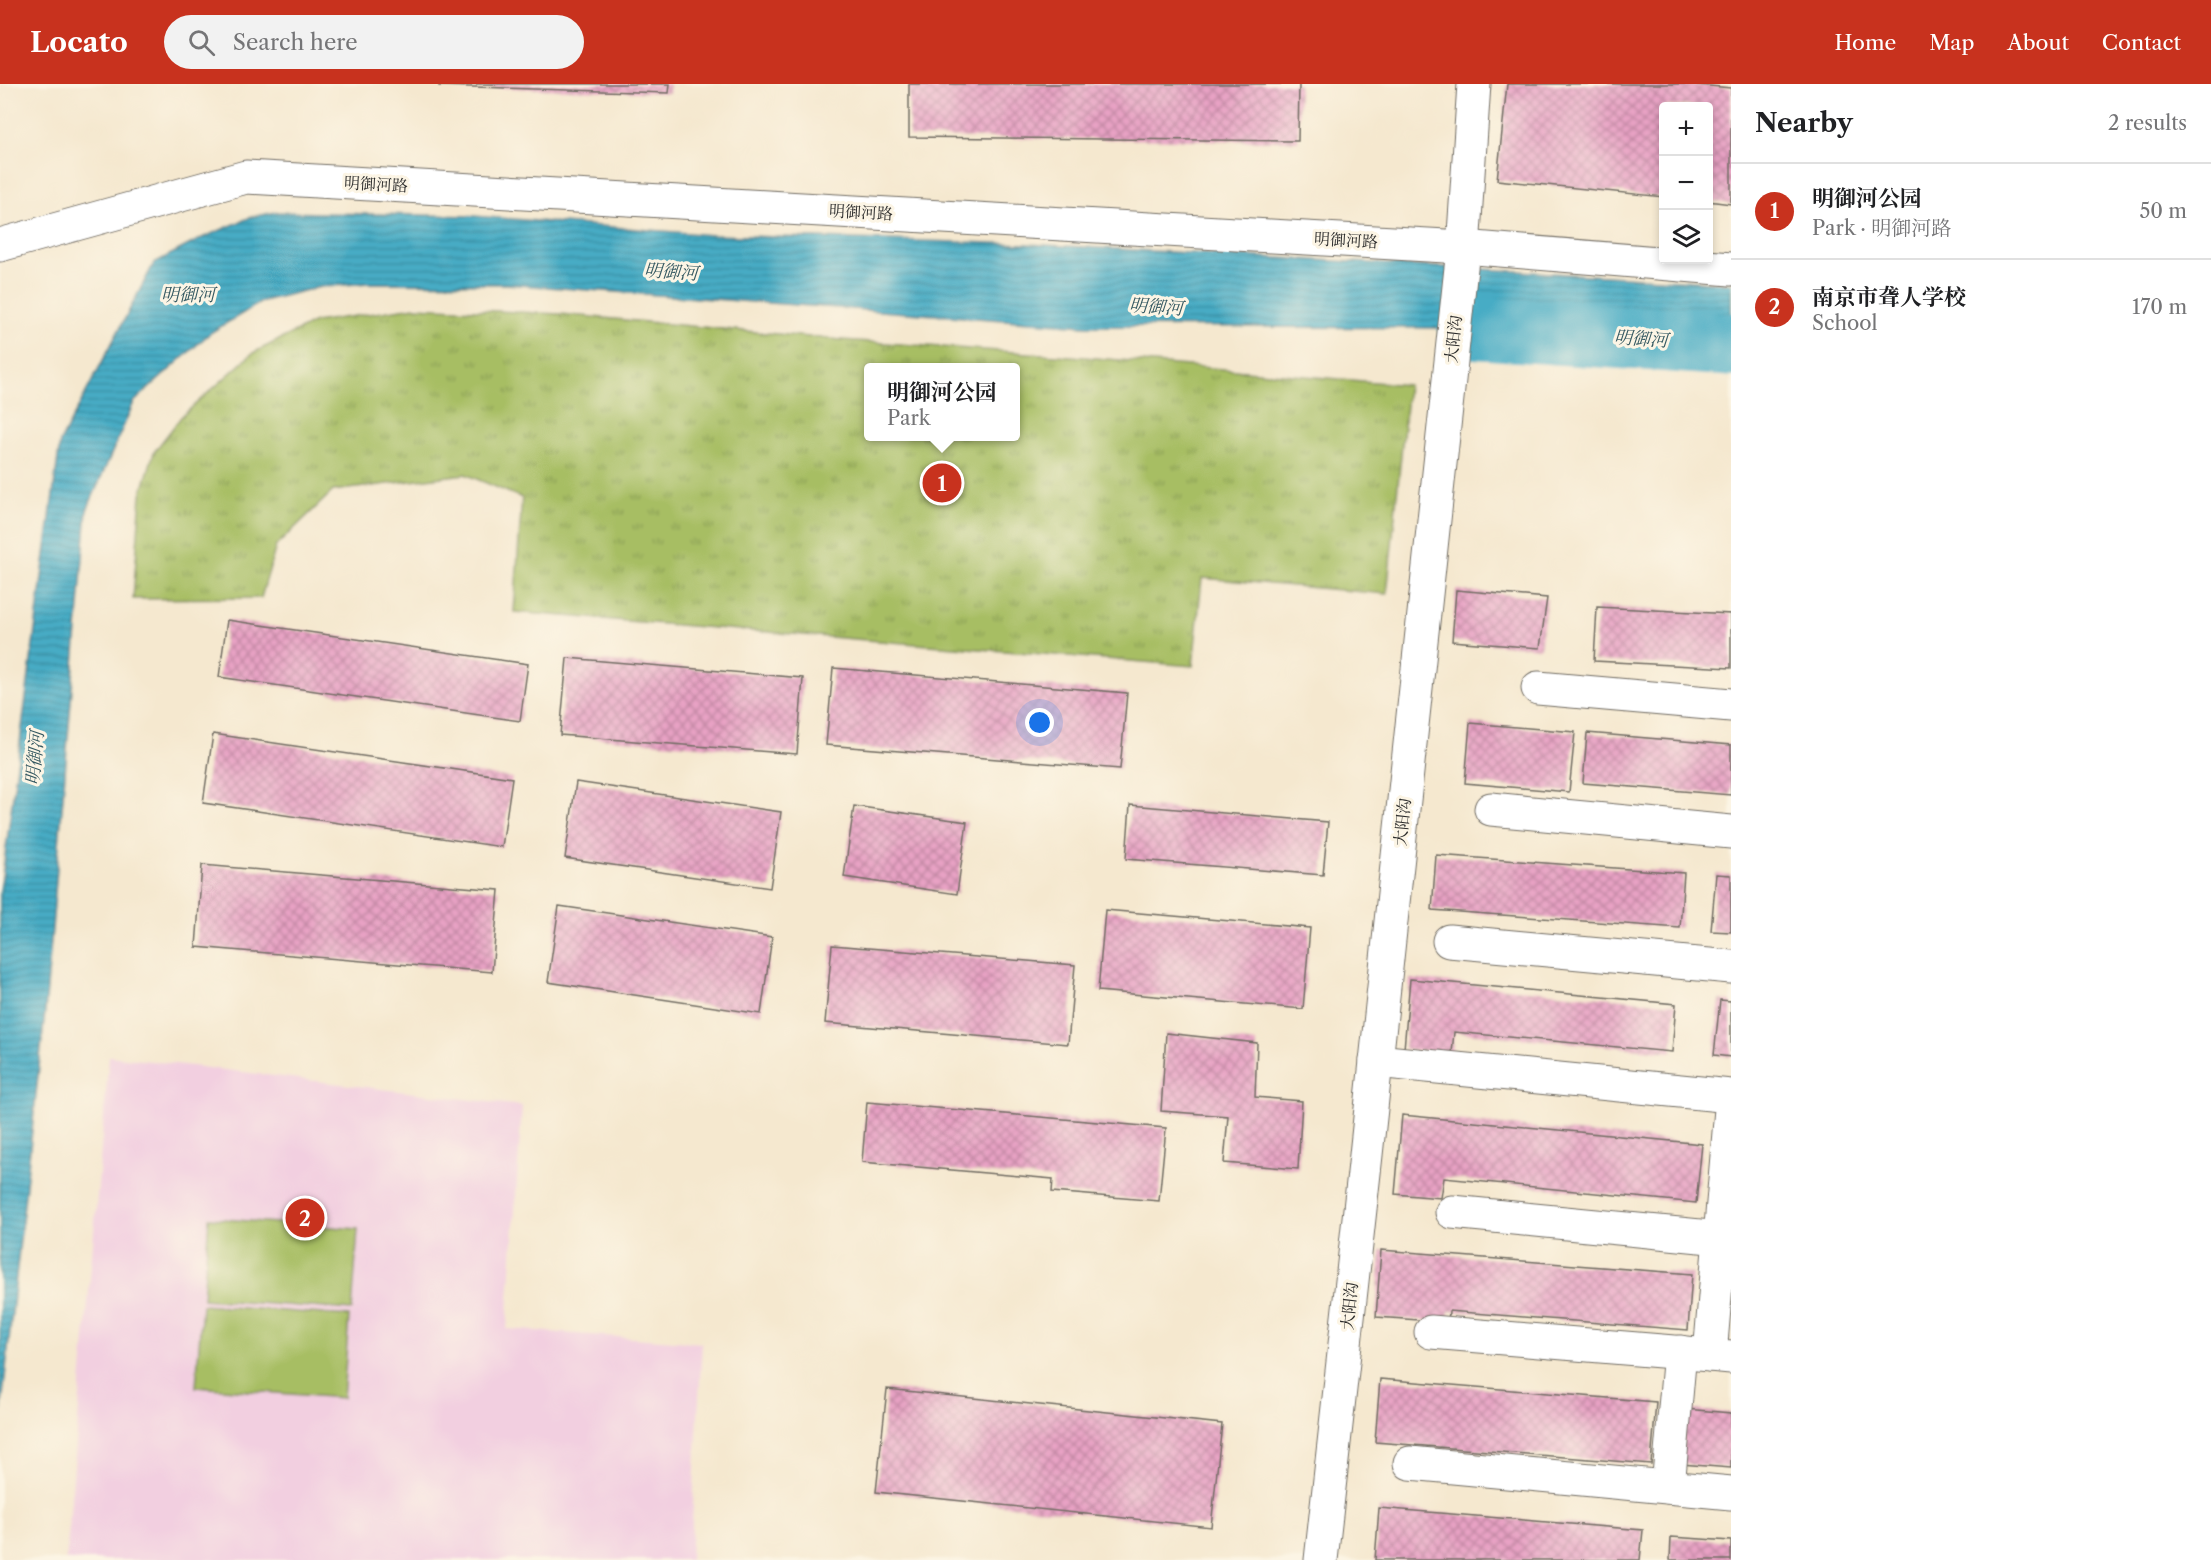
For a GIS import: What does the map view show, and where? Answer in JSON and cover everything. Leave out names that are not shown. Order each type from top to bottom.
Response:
[{"type":"street","name":"大阳沟","points":[[1321,1560],[1463,248],[1474,84]]},
{"type":"street","name":"明御河路","points":[[0,245],[246,177],[1463,248],[1731,269]]},
{"type":"street","points":[[1538,688],[1731,705]]},
{"type":"street","points":[[1491,809],[1731,832]]},
{"type":"street","points":[[1449,941],[1731,967]]},
{"type":"street","points":[[1376,1061],[1731,1096]]},
{"type":"street","points":[[1668,1487],[1707,1355],[1726,1238],[1731,1109]]},
{"type":"street","points":[[1452,1212],[1726,1238]]},
{"type":"street","points":[[1431,1332],[1707,1355]]},
{"type":"street","points":[[1410,1463],[1731,1493]]},
{"type":"shaded area","points":[[109,1056],[522,1106],[507,1329],[702,1343],[690,1560],[66,1560]]},
{"type":"green space","points":[[415,307],[560,314],[842,340],[1084,357],[1408,385],[1387,594],[1202,578],[1193,666],[514,612],[522,498],[465,474],[333,491],[276,546],[261,598],[133,599],[141,495],[154,452],[181,417],[253,353],[315,322]]},
{"type":"green space","points":[[209,1218],[358,1229],[352,1310],[203,1299]]},
{"type":"green space","points":[[202,1305],[349,1316],[343,1398],[196,1387]]},
{"type":"water","name":"明御河","points":[[275,212],[474,216],[712,235],[1027,244],[1731,283],[1731,342],[1456,328],[1086,326],[506,284],[368,283],[320,287],[263,301],[210,333],[134,402],[87,510],[45,1012],[0,1423],[0,893],[60,442],[154,263],[202,238],[251,217]]},
{"type":"building","points":[[439,84],[670,84],[669,93],[439,86]]},
{"type":"building","points":[[909,84],[1299,84],[1298,141],[909,137]]},
{"type":"building","points":[[1507,84],[1688,84],[1731,88],[1731,204],[1713,202],[1713,102],[1659,102],[1659,196],[1497,180]]},
{"type":"building","points":[[1456,590],[1547,598],[1540,648],[1452,641]]},
{"type":"building","points":[[1597,607],[1731,614],[1731,668],[1594,661]]},
{"type":"building","points":[[227,620],[528,664],[520,721],[219,677]]},
{"type":"building","points":[[567,658],[803,678],[797,754],[560,735]]},
{"type":"building","points":[[833,668],[1127,693],[1120,769],[826,745]]},
{"type":"building","points":[[1470,723],[1575,732],[1569,792],[1465,783]]},
{"type":"building","points":[[1587,733],[1731,745],[1731,795],[1583,783]]},
{"type":"building","points":[[213,734],[512,778],[502,847],[203,803]]},
{"type":"building","points":[[576,782],[781,812],[770,888],[565,858]]},
{"type":"building","points":[[1130,805],[1328,822],[1323,875],[1126,859]]},
{"type":"building","points":[[854,806],[967,822],[957,894],[844,877]]},
{"type":"building","points":[[1436,855],[1684,873],[1680,928],[1432,910]]},
{"type":"building","points":[[202,865],[499,890],[492,972],[196,947]]},
{"type":"building","points":[[1716,874],[1731,875],[1731,932],[1711,931]]},
{"type":"building","points":[[559,906],[772,937],[761,1014],[548,982]]},
{"type":"building","points":[[1105,910],[1310,928],[1303,1009],[1098,991]]},
{"type":"building","points":[[832,945],[1075,965],[1068,1044],[825,1023]]},
{"type":"building","points":[[1410,979],[1676,1004],[1672,1052],[1454,1032],[1452,1053],[1404,1049]]},
{"type":"building","points":[[1720,1000],[1731,1001],[1731,1057],[1714,1055]]},
{"type":"building","points":[[1166,1033],[1257,1043],[1255,1097],[1302,1101],[1298,1169],[1224,1163],[1228,1116],[1161,1111]]},
{"type":"building","points":[[867,1102],[1166,1128],[1159,1201],[1052,1192],[1053,1179],[862,1162]]},
{"type":"building","points":[[1402,1115],[1702,1144],[1696,1203],[1444,1178],[1441,1198],[1395,1194]]},
{"type":"building","points":[[1381,1250],[1692,1274],[1688,1330],[1449,1311],[1448,1322],[1376,1317]]},
{"type":"building","points":[[1380,1379],[1656,1402],[1651,1464],[1375,1442]]},
{"type":"building","points":[[887,1389],[1222,1424],[1211,1527],[876,1492]]},
{"type":"building","points":[[1685,1409],[1731,1413],[1731,1468],[1681,1464]]},
{"type":"building","points":[[1379,1508],[1643,1530],[1640,1560],[1375,1560]]},
{"type":"building","points":[[1671,1537],[1731,1541],[1731,1560],[1670,1560]]},
{"type":"waterway","name":"明御河","points":[[1469,327],[1731,345]]},
{"type":"place","name":"明御河公园","points":[[942,483]]},
{"type":"place","name":"南京市聋人学校","points":[[305,1218]]}]
